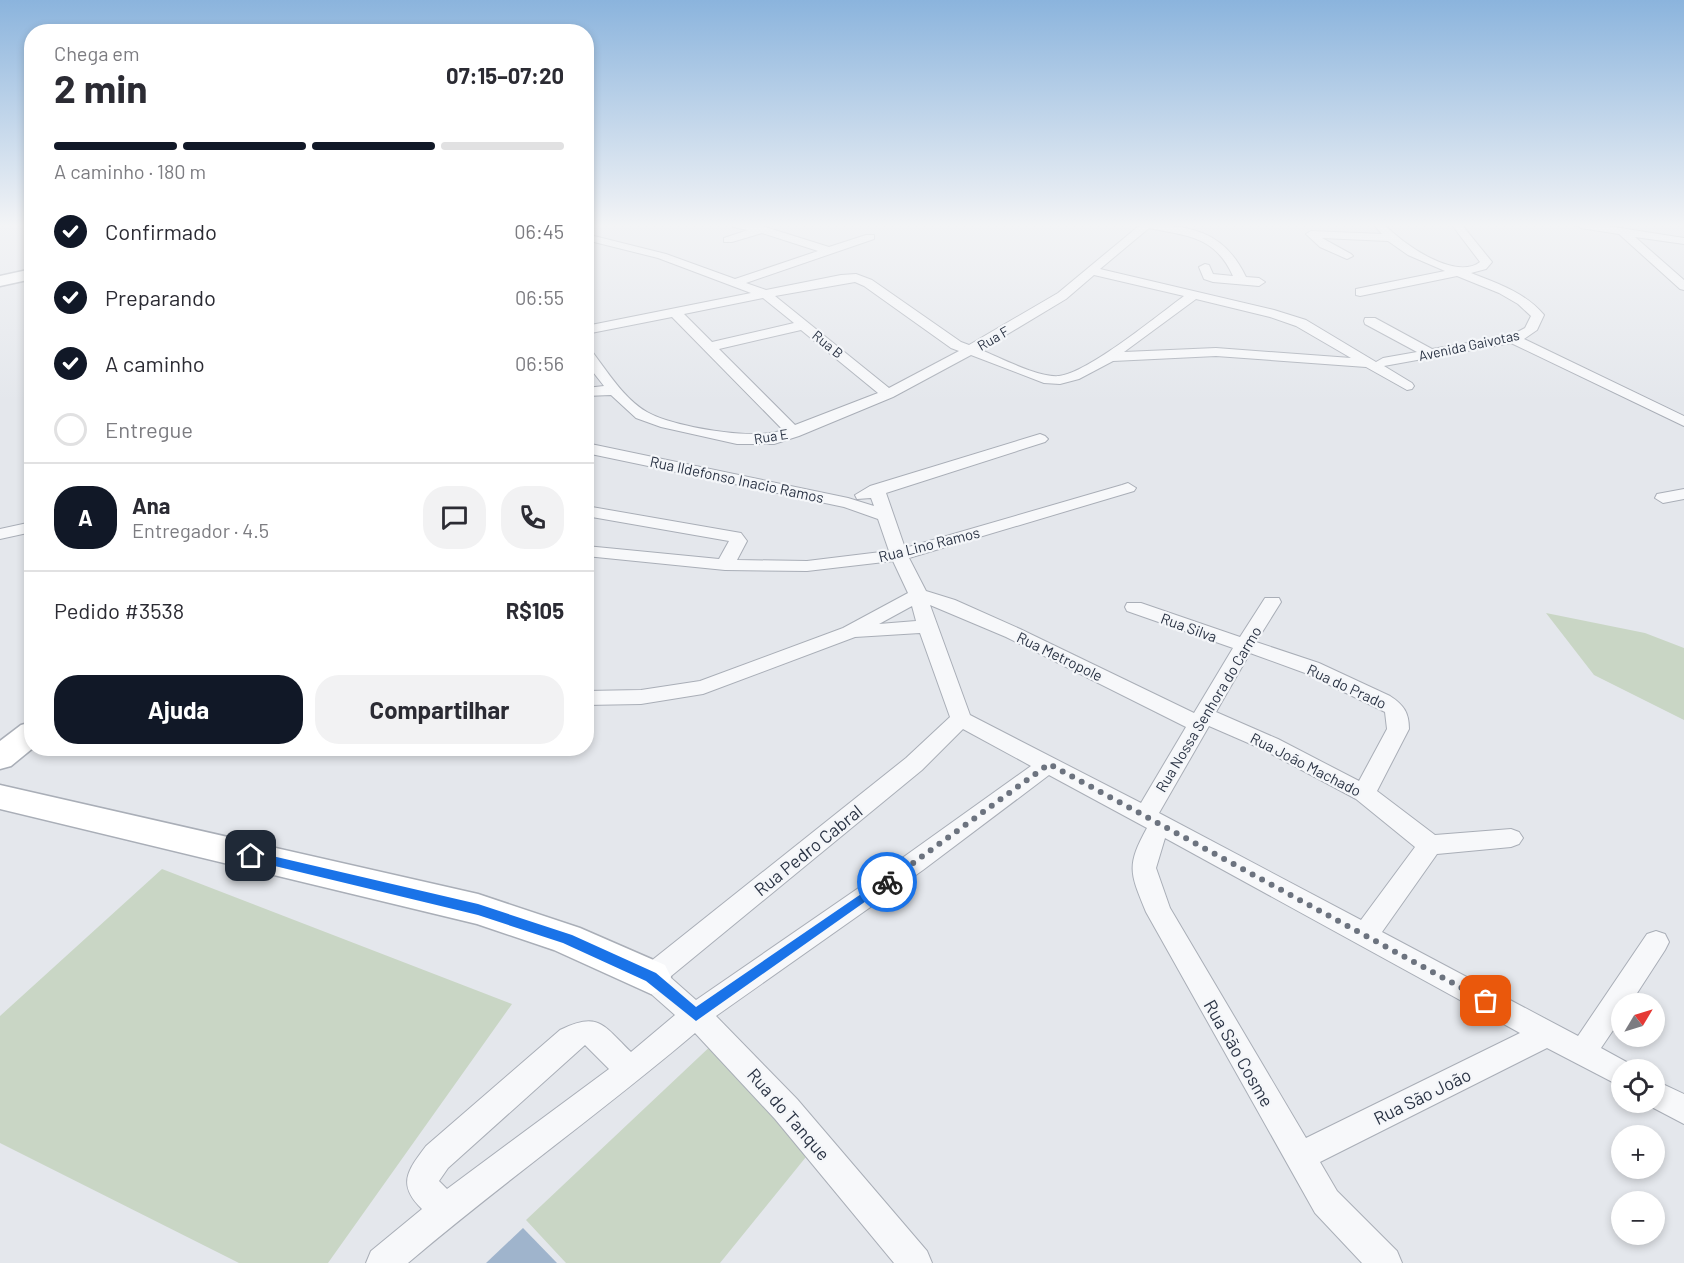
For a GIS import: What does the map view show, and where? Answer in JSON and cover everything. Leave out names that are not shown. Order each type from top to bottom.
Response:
[{"type":"street","points":[[737,284],[767,295]]},
{"type":"street","points":[[594,328],[818,284]]},
{"type":"street","points":[[868,284],[940,335],[969,351],[1044,378],[1060,380],[1074,376],[1108,358],[1194,295]]},
{"type":"street","name":"Rua F","points":[[969,351],[1062,296],[1076,284]]},
{"type":"street","points":[[1147,284],[1301,323],[1376,363],[1407,386]]},
{"type":"street","points":[[1360,292],[1402,284]]},
{"type":"street","name":"Avenida Gaivotas","points":[[1108,358],[1216,352],[1376,363],[1513,339],[1528,332],[1536,324],[1538,315],[1530,305],[1484,284]]},
{"type":"street","name":"Rua B","points":[[767,295],[888,394]]},
{"type":"street","points":[[675,312],[794,433]]},
{"type":"street","points":[[1370,321],[1431,354]]},
{"type":"street","points":[[710,347],[804,325]]},
{"type":"street","points":[[1513,339],[1684,422]]},
{"type":"street","name":"Rua E","points":[[594,364],[614,390],[641,415],[666,424],[737,439],[758,441],[794,433],[888,394],[969,351]]},
{"type":"street","points":[[594,391],[614,390]]},
{"type":"street","points":[[848,503],[876,489],[1040,440]]},
{"type":"street","name":"Rua Ildefonso Inacio Ramos","points":[[594,450],[848,503],[885,516]]},
{"type":"street","name":"Rua Lino Ramos","points":[[594,552],[725,564],[807,566],[899,555],[1128,488]]},
{"type":"street","points":[[876,489],[899,555],[918,595],[961,719],[1049,764],[1611,1068]]},
{"type":"street","points":[[1663,498],[1684,494]]},
{"type":"street","points":[[594,512],[735,537],[738,542],[725,564]]},
{"type":"street","points":[[0,534],[24,529]]},
{"type":"street","points":[[594,698],[641,697],[703,687],[850,632],[918,595]]},
{"type":"street","name":"Rua Metropole","points":[[918,595],[948,603],[1202,720]]},
{"type":"street","name":"Rua Nossa Senhora do Carmo","points":[[1153,820],[1202,720],[1244,646],[1272,603]]},
{"type":"street","name":"Rua Silva","points":[[1134,607],[1244,646]]},
{"type":"street","points":[[850,632],[927,626]]},
{"type":"street","name":"Rua do Prado","points":[[1244,646],[1312,668],[1394,708],[1398,718],[1398,729],[1364,793]]},
{"type":"street","name":"Rua Pedro Cabral","points":[[651,977],[914,764],[961,719]]},
{"type":"street","name":"Rua João Machado","points":[[1202,720],[1270,744],[1364,793],[1430,845]]},
{"type":"street","points":[[0,758],[24,739]]},
{"type":"street","points":[[383,1263],[446,1210],[630,1070],[696,1015],[915,863],[1049,764]]},
{"type":"street","points":[[0,797],[478,909],[567,939],[651,977]]},
{"type":"street","name":"Rua São Cosme","points":[[1153,820],[1143,858],[1143,874],[1159,912],[1326,1202],[1385,1263]]},
{"type":"street","points":[[1365,935],[1430,845],[1511,838]]},
{"type":"street","points":[[1583,1052],[1656,942]]},
{"type":"street","name":"Rua do Tanque","points":[[651,977],[696,1015],[786,1109],[915,1263]]},
{"type":"street","points":[[446,1210],[422,1187],[424,1174],[437,1157],[570,1039],[592,1033],[630,1070]]},
{"type":"street","name":"Rua São João","points":[[1299,1157],[1546,1034]]},
{"type":"street","points":[[1665,1099],[1684,1110]]},
{"type":"green space","points":[[1546,613],[1645,633],[1684,648],[1684,720],[1594,675]]},
{"type":"green space","points":[[162,869],[512,1004],[328,1263],[239,1263],[0,1143],[0,1016]]},
{"type":"green space","points":[[716,1041],[810,1152],[720,1263],[566,1263],[526,1220]]},
{"type":"water","points":[[523,1228],[557,1263],[486,1263]]},
{"type":"way so far","points":[[887,882],[1049,764],[1486,1001]]},
{"type":"route","points":[[251,856],[478,909],[567,939],[651,977],[696,1015],[887,882]]}]
